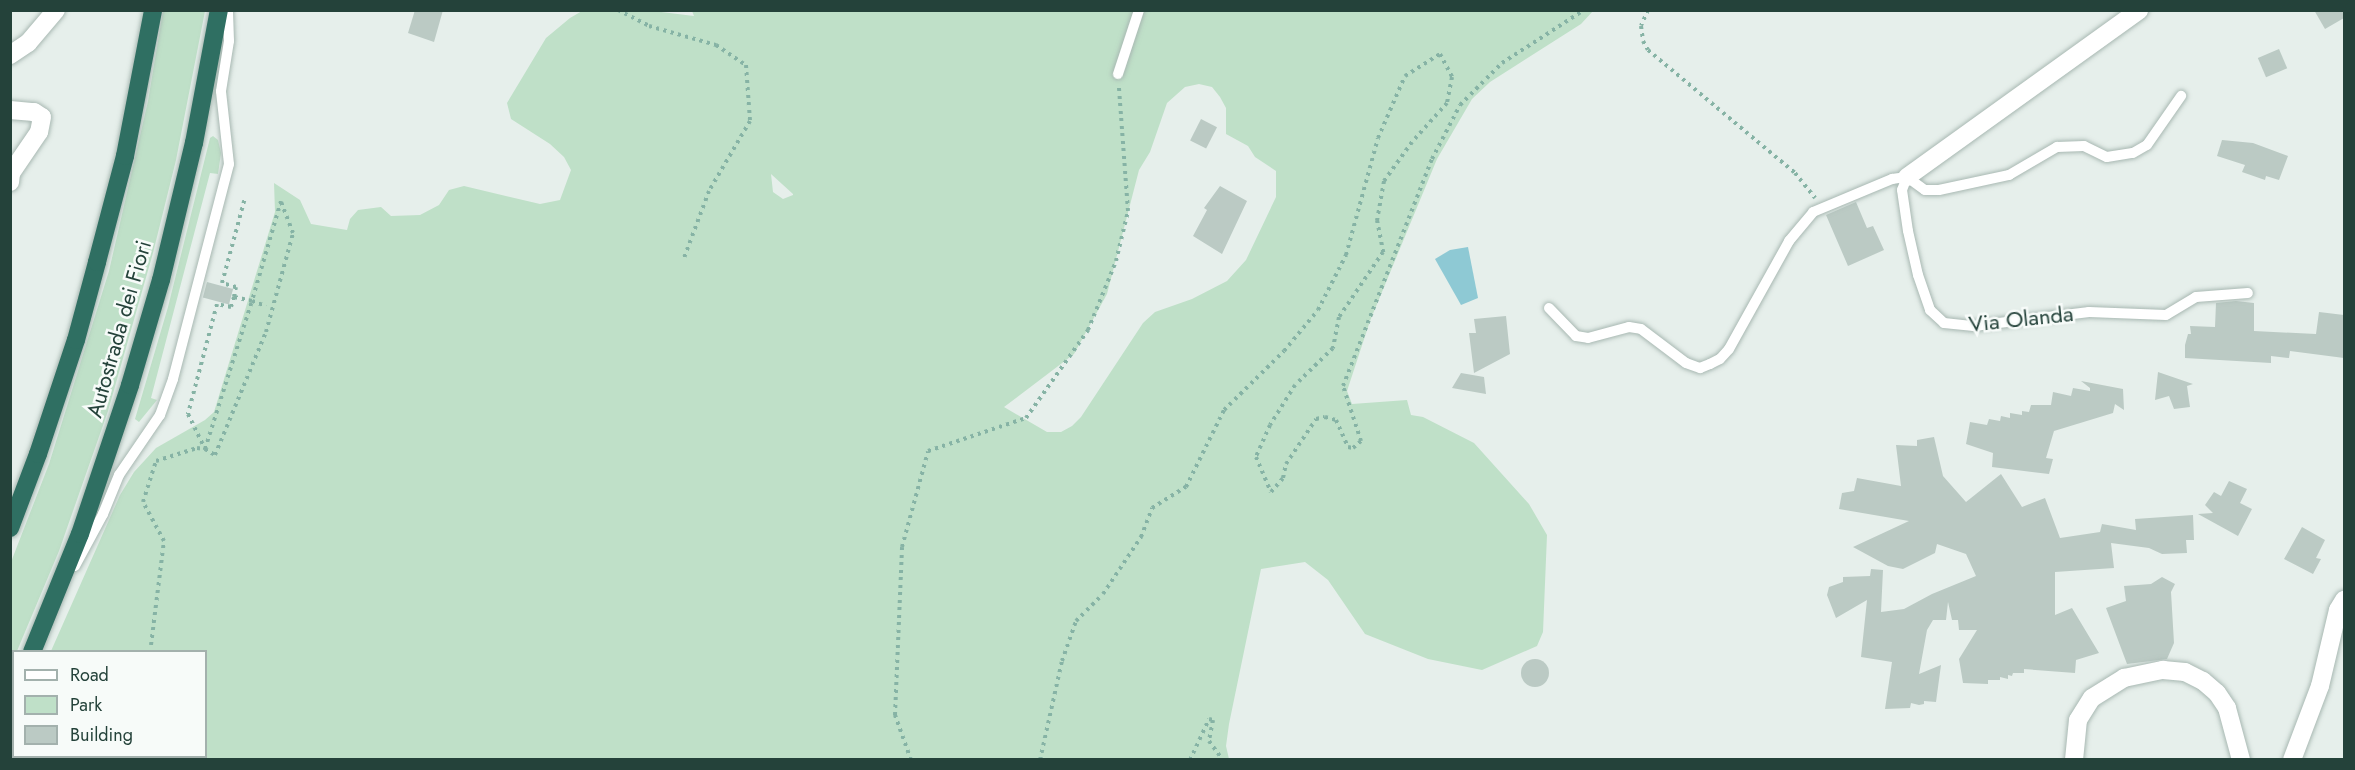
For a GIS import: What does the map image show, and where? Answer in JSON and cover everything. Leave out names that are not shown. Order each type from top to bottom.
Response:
[{"type":"highway","name":"Autostrada dei Fiori","points":[[10,528],[68,363],[98,262],[124,156],[153,10]]},
{"type":"highway","name":"Autostrada dei Fiori","points":[[32,650],[54,602],[130,386],[161,280],[194,143],[219,10]]},
{"type":"street","points":[[10,55],[28,43],[56,10]]},
{"type":"street","points":[[1907,177],[2139,10]]},
{"type":"street","points":[[10,111],[34,112],[42,117],[39,132],[11,173],[10,182]]},
{"type":"street","points":[[2292,759],[2320,686],[2338,610],[2344,600]]},
{"type":"street","points":[[2074,759],[2078,720],[2092,698],[2124,678],[2163,670],[2185,672],[2203,681],[2217,693],[2227,708],[2241,759]]},
{"type":"lane","points":[[54,602],[103,514],[119,475],[160,415],[173,379],[229,164],[221,91],[229,41],[228,10]]},
{"type":"lane","points":[[1118,74],[1139,10]]},
{"type":"lane","points":[[1549,308],[1576,336],[1588,338],[1629,327],[1641,329],[1686,363],[1700,368],[1720,359],[1729,349],[1803,221],[1823,208],[1892,179],[1907,177],[1925,190],[1939,190],[2009,175],[2057,147],[2084,146],[2107,157],[2133,153],[2147,145],[2181,96]]},
{"type":"lane","name":"Via Olanda","points":[[1907,177],[1902,190],[1918,274],[1930,310],[1944,323],[1974,326],[2089,312],[2166,315],[2196,297],[2248,293]]},
{"type":"path","points":[[618,10],[649,26],[716,45],[746,65],[750,121],[709,191],[684,258]]},
{"type":"path","points":[[1040,759],[1062,661],[1076,621],[1103,594],[1141,537],[1152,508],[1186,488],[1224,410],[1284,351],[1318,310],[1346,255],[1378,138],[1405,76],[1440,54],[1452,77],[1447,103],[1412,142],[1384,181],[1377,220],[1383,252],[1339,317],[1333,348],[1295,385],[1270,425],[1256,457],[1271,492],[1282,478],[1286,464],[1316,419],[1325,417],[1336,420],[1348,447],[1353,448],[1361,441],[1343,386],[1432,159],[1460,105],[1502,63],[1584,10]]},
{"type":"path","points":[[1648,10],[1641,26],[1642,42],[1648,50],[1795,173],[1823,208]]},
{"type":"path","points":[[911,759],[895,715],[902,547],[928,451],[1026,417],[1088,330],[1116,261],[1128,211],[1118,74]]},
{"type":"path","points":[[206,449],[188,414],[217,304],[231,307],[234,297],[236,287],[222,283],[245,198]]},
{"type":"path","points":[[150,645],[164,541],[143,501],[156,461],[196,448],[206,449],[215,455],[266,332],[293,233],[281,201],[206,449]]},
{"type":"path","points":[[234,297],[266,306]]},
{"type":"path","points":[[1190,759],[1209,719],[1213,720],[1209,741],[1223,759]]},
{"type":"green space","points":[[645,10],[694,16],[692,11],[1593,11],[1581,24],[1490,82],[1472,99],[1437,159],[1370,321],[1347,391],[1352,404],[1407,400],[1411,415],[1423,417],[1474,443],[1529,504],[1547,535],[1543,632],[1537,646],[1482,670],[1428,659],[1365,634],[1328,580],[1305,562],[1261,569],[1229,724],[1226,746],[1229,759],[11,760],[10,732],[12,728],[12,758],[207,758],[207,650],[51,650],[120,495],[134,472],[156,448],[205,420],[214,412],[275,212],[274,183],[300,200],[311,224],[347,230],[350,219],[358,210],[381,207],[391,216],[420,215],[439,205],[449,190],[464,186],[540,204],[560,200],[571,170],[564,157],[550,144],[511,119],[507,103],[546,38],[582,11]],"holes":[[[1199,84],[1212,87],[1226,108],[1226,134],[1248,146],[1255,157],[1276,171],[1276,197],[1246,260],[1227,281],[1192,299],[1155,312],[1143,323],[1081,417],[1061,432],[1047,432],[1004,407],[1074,354],[1107,294],[1139,170],[1150,152],[1167,103],[1185,87]],[[771,174],[793,194],[783,199],[773,192]]]},
{"type":"green space","points":[[163,11],[205,11],[176,160],[153,253],[108,411],[59,551],[17,650],[12,650],[11,667],[11,562],[49,464],[109,271],[148,101]]},
{"type":"green space","points":[[213,136],[218,140],[221,153],[218,174],[210,173],[151,398],[157,400],[139,422],[135,419],[168,307],[210,138]]},
{"type":"water","points":[[1468,247],[1478,298],[1461,305],[1435,259],[1450,250]]},
{"type":"building","points":[[415,10],[443,10],[434,42],[408,33]]},
{"type":"building","points":[[2314,10],[2344,10],[2344,18],[2325,29]]},
{"type":"building","points":[[2279,49],[2287,68],[2266,77],[2258,58]]},
{"type":"building","points":[[1201,119],[1217,127],[1206,149],[1190,140]]},
{"type":"building","points":[[2222,140],[2253,143],[2288,156],[2279,180],[2266,176],[2265,180],[2242,172],[2245,165],[2217,156]]},
{"type":"building","points":[[1220,186],[1247,201],[1222,254],[1193,236],[1207,210],[1204,208]]},
{"type":"building","points":[[1856,202],[1867,228],[1873,226],[1884,250],[1848,266],[1826,215]]},
{"type":"building","points":[[207,282],[233,289],[229,304],[203,297]]},
{"type":"building","points":[[2236,301],[2254,303],[2254,331],[2316,334],[2319,312],[2344,315],[2344,358],[2290,351],[2289,358],[2271,356],[2271,363],[2185,358],[2185,345],[2188,334],[2191,334],[2190,326],[2215,327],[2216,303]]},
{"type":"building","points":[[1506,316],[1510,354],[1474,373],[1469,333],[1476,333],[1474,319]]},
{"type":"building","points":[[2158,372],[2193,384],[2187,386],[2190,407],[2174,409],[2169,396],[2155,400]]},
{"type":"building","points":[[1461,373],[1484,377],[1486,394],[1452,388]]},
{"type":"building","points":[[2081,381],[2123,389],[2124,410],[2115,404],[2113,413],[2054,431],[2046,458],[2053,459],[2049,474],[1992,467],[1993,453],[1966,444],[1970,422],[1987,425],[1989,419],[2000,421],[2001,416],[2010,418],[2010,413],[2022,415],[2022,411],[2029,412],[2031,405],[2051,405],[2053,392],[2071,396],[2073,388],[2090,391],[2090,388]]},
{"type":"building","points":[[1934,437],[1943,476],[1966,502],[2001,474],[2022,507],[2045,498],[2060,538],[2100,532],[2102,524],[2136,530],[2135,519],[2193,515],[2194,540],[2186,540],[2187,553],[2162,554],[2149,548],[2111,543],[2114,568],[2055,572],[2055,615],[2072,608],[2099,653],[2076,660],[2075,673],[2024,669],[2024,673],[2008,675],[2008,679],[2000,677],[2000,680],[1988,680],[1988,684],[1963,683],[1959,659],[1977,630],[1959,630],[1958,620],[1952,620],[1948,602],[1946,620],[1933,620],[1927,630],[1919,674],[1941,665],[1936,702],[1924,701],[1924,704],[1919,705],[1911,703],[1910,708],[1885,709],[1892,662],[1861,657],[1867,600],[1836,618],[1827,595],[1829,587],[1843,582],[1843,577],[1870,576],[1871,569],[1883,570],[1881,612],[1904,609],[1932,594],[1976,576],[1966,554],[1937,544],[1935,553],[1903,569],[1888,566],[1853,547],[1909,521],[1839,509],[1842,493],[1854,491],[1857,478],[1901,486],[1896,445],[1917,446],[1917,440]]},
{"type":"building","points":[[2229,481],[2247,489],[2240,503],[2252,509],[2238,536],[2198,514],[2213,513],[2205,505],[2214,492],[2221,496]]},
{"type":"building","points":[[2302,527],[2325,540],[2316,558],[2321,559],[2313,574],[2284,559]]},
{"type":"building","points":[[2162,577],[2175,584],[2171,592],[2174,643],[2167,659],[2127,664],[2106,608],[2126,601],[2124,586],[2151,584]]},
{"type":"building","points":[[1535,659],[1545,663],[1549,673],[1545,683],[1535,687],[1525,683],[1521,673],[1525,663]]}]
